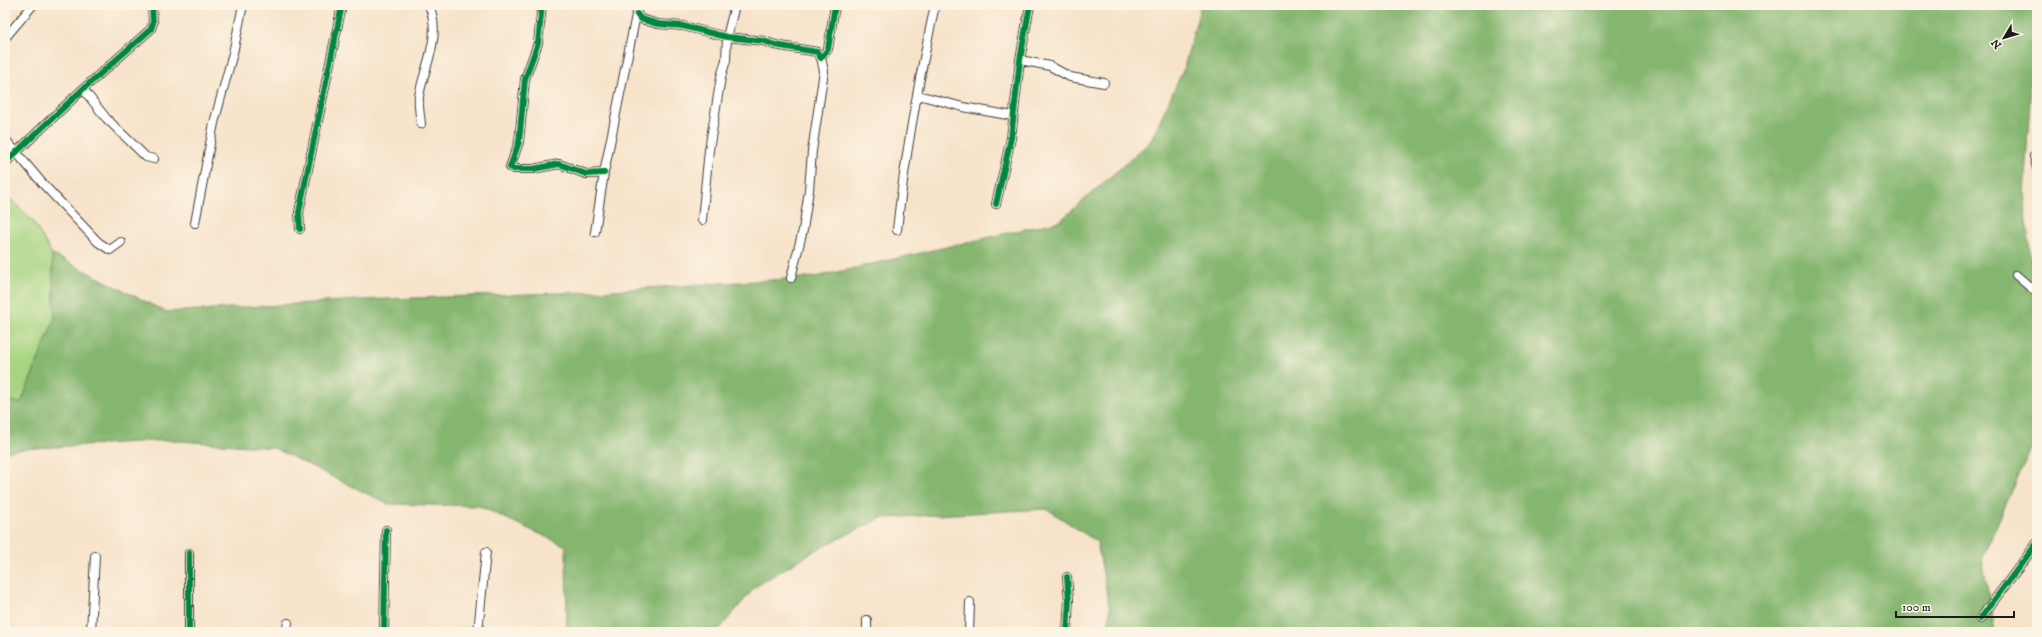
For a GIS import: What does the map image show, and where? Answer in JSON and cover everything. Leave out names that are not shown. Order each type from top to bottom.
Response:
[{"type":"street","points":[[5,38],[34,5]]},
{"type":"street","points":[[5,163],[83,89],[151,29],[153,23],[152,5]]},
{"type":"street","points":[[195,223],[214,124],[233,54],[243,5]]},
{"type":"street","points":[[300,229],[299,212],[342,5]]},
{"type":"street","points":[[421,124],[419,96],[434,43],[433,15],[429,5]]},
{"type":"street","points":[[542,5],[538,44],[525,79],[518,142],[510,167],[514,169],[533,169],[559,164],[586,174],[604,173]]},
{"type":"street","points":[[595,232],[604,173],[638,5]]},
{"type":"street","points":[[702,220],[709,150],[726,60],[727,37],[735,5]]},
{"type":"street","points":[[821,58],[828,49],[835,5]]},
{"type":"street","points":[[897,230],[903,178],[935,5]]},
{"type":"street","points":[[996,204],[1011,138],[1012,116],[1020,60],[1030,5]]},
{"type":"street","points":[[637,14],[641,19],[649,22],[683,26],[727,37],[764,41],[775,45],[817,52],[821,58],[824,71],[812,151],[809,190],[803,230],[791,278]]},
{"type":"street","points":[[1020,60],[1050,66],[1070,77],[1104,83]]},
{"type":"street","points":[[83,89],[106,118],[146,157],[154,159]]},
{"type":"street","points":[[918,95],[962,107],[1012,116]]},
{"type":"street","points":[[5,139],[18,152],[43,184],[98,242],[110,250],[121,242]]},
{"type":"street","points":[[2037,152],[2034,156],[2037,168]]},
{"type":"street","points":[[2016,275],[2037,293]]},
{"type":"street","points":[[384,632],[386,530]]},
{"type":"street","points":[[1980,619],[2037,543]]},
{"type":"street","points":[[478,632],[486,552]]},
{"type":"street","points":[[189,553],[189,632]]},
{"type":"street","points":[[92,632],[94,556]]},
{"type":"street","points":[[1067,577],[1067,632]]},
{"type":"street","points":[[969,632],[970,602]]},
{"type":"street","points":[[867,620],[868,632]]},
{"type":"street","points":[[286,632],[288,623]]},
{"type":"green space","points":[[1201,5],[2036,5],[2024,194],[2037,318],[2037,435],[1982,558],[1995,632],[1107,632],[1110,610],[1097,542],[1047,509],[881,518],[816,550],[756,586],[717,632],[567,632],[566,546],[479,506],[388,504],[274,448],[168,440],[23,449],[5,452],[5,400],[21,403],[55,318],[52,254],[166,312],[359,300],[585,292],[816,277],[1060,221],[1150,142],[1184,68]]},
{"type":"green space","points":[[5,193],[33,221],[52,254],[55,318],[21,403],[5,400]]},
{"type":"cycle path","points":[[5,163],[83,89],[151,29],[153,23],[152,5]]},
{"type":"cycle path","points":[[300,229],[299,212],[342,5]]},
{"type":"cycle path","points":[[542,5],[538,43],[525,79],[519,142],[510,167],[514,169],[533,169],[559,164],[586,174],[604,173]]},
{"type":"cycle path","points":[[637,14],[641,19],[658,24],[683,26],[727,37],[764,41],[775,45],[817,52],[821,58],[828,49],[835,5]]},
{"type":"cycle path","points":[[996,204],[1011,138],[1020,60],[1030,5]]},
{"type":"cycle path","points":[[384,632],[386,530]]},
{"type":"cycle path","points":[[1980,619],[2037,543]]},
{"type":"cycle path","points":[[189,553],[189,632]]},
{"type":"cycle path","points":[[1067,577],[1069,600],[1067,632]]}]
